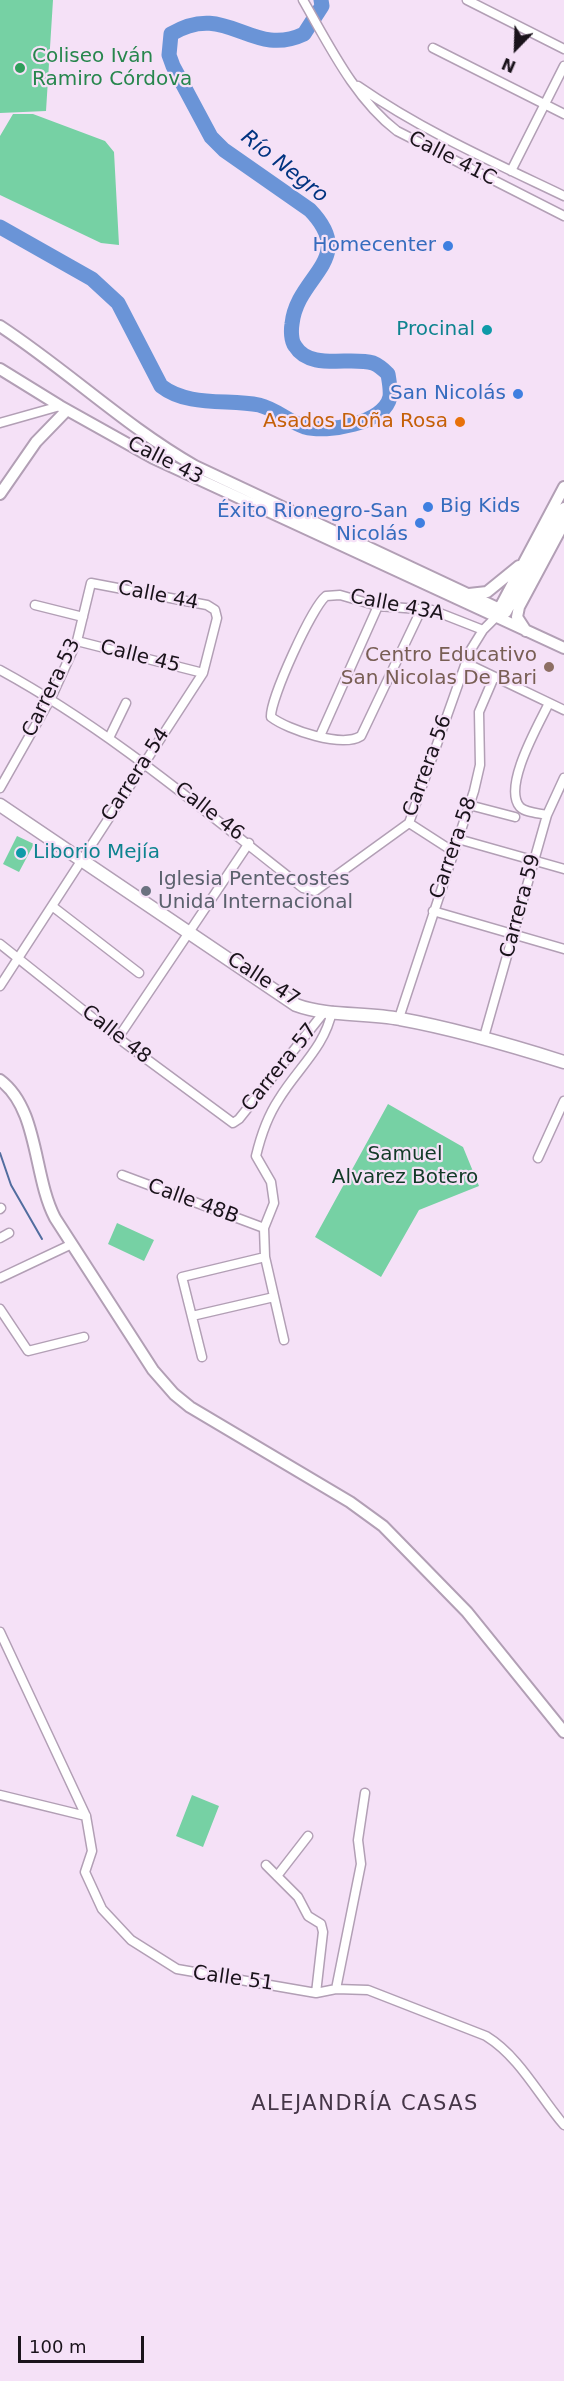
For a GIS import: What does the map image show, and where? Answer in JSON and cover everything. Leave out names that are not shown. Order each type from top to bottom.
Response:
[{"type":"main road","name":"Calle 47","points":[[0,805],[189,930],[292,1002],[326,1013],[399,1018],[484,1037],[564,1062]]},
{"type":"street","name":"Calle 41C","points":[[303,0],[334,54],[382,120],[397,131],[564,216]]},
{"type":"street","points":[[467,0],[564,49]]},
{"type":"street","points":[[433,48],[564,114]]},
{"type":"street","points":[[511,171],[564,66]]},
{"type":"street","name":"Calle 41C","points":[[355,84],[398,114],[564,196]]},
{"type":"street","name":"Calle 43","points":[[0,326],[60,368],[160,446],[195,466],[466,594],[499,612],[526,631],[564,648]]},
{"type":"street","points":[[0,333],[49,366],[60,368]]},
{"type":"street","name":"Calle 43","points":[[0,369],[63,408],[153,458],[499,612]]},
{"type":"street","points":[[0,423],[63,408]]},
{"type":"street","points":[[0,494],[63,408]]},
{"type":"street","points":[[80,417],[87,417],[116,431],[120,427],[119,415]]},
{"type":"street","name":"Carrera 56","points":[[499,612],[564,487]]},
{"type":"street","name":"Carrera 56","points":[[294,881],[308,891],[315,891],[409,823],[466,663],[483,630],[499,612],[564,508]]},
{"type":"street","points":[[526,631],[518,617],[519,607],[564,523]]},
{"type":"street","points":[[466,594],[487,592],[524,562]]},
{"type":"street","name":"Carrera 53","points":[[0,788],[51,698],[77,641],[91,583]]},
{"type":"street","name":"Calle 44","points":[[91,583],[207,605],[215,610],[217,618]]},
{"type":"street","name":"Calle 43A","points":[[320,736],[271,717],[274,700],[314,609],[326,596],[334,594],[378,606],[443,613],[483,630]]},
{"type":"street","points":[[35,605],[83,617]]},
{"type":"street","points":[[378,606],[320,736],[350,741],[361,736],[421,610]]},
{"type":"street","name":"Carrera 54","points":[[0,986],[80,859],[203,673],[217,618]]},
{"type":"street","name":"Calle 45","points":[[77,641],[203,673]]},
{"type":"street","points":[[466,663],[564,710]]},
{"type":"street","name":"Calle 46","points":[[0,670],[51,698],[144,762],[249,843],[294,881]]},
{"type":"street","name":"Carrera 58","points":[[399,1018],[432,911],[470,805],[480,765],[479,712],[494,677]]},
{"type":"street","points":[[109,738],[126,702]]},
{"type":"street","points":[[547,815],[525,811],[516,798],[515,783],[549,703]]},
{"type":"street","name":"Carrera 59","points":[[484,1037],[547,815],[563,783]]},
{"type":"street","points":[[470,805],[515,817]]},
{"type":"street","points":[[409,823],[454,852]]},
{"type":"street","points":[[458,839],[564,869]]},
{"type":"street","points":[[118,1038],[249,843]]},
{"type":"street","points":[[52,906],[140,973]]},
{"type":"street","points":[[432,911],[564,949]]},
{"type":"street","name":"Calle 48","points":[[0,944],[118,1038],[233,1123]]},
{"type":"street","points":[[284,1340],[265,1257],[264,1228],[273,1203],[271,1182],[256,1156],[265,1123],[279,1098],[321,1043],[328,1027],[326,1013]]},
{"type":"street","name":"Carrera 57","points":[[233,1123],[239,1119],[326,1013]]},
{"type":"street","points":[[0,1080],[18,1098],[24,1111],[46,1199],[72,1244],[153,1370],[174,1394],[197,1412],[370,1515],[408,1550],[467,1612],[562,1729]]},
{"type":"street","points":[[538,1158],[564,1101]]},
{"type":"street","name":"Calle 48B","points":[[122,1175],[264,1228]]},
{"type":"street","points":[[0,1238],[9,1233]]},
{"type":"street","points":[[0,1278],[72,1244]]},
{"type":"street","points":[[202,1357],[182,1277],[265,1257]]},
{"type":"street","points":[[192,1316],[274,1297]]},
{"type":"street","points":[[0,1309],[27,1351],[84,1337]]},
{"type":"street","name":"Calle 51","points":[[0,1632],[86,1816],[92,1851],[85,1872],[102,1909],[131,1940],[184,1972],[243,1978],[316,1993],[336,1989],[368,1990],[486,2036],[501,2045],[517,2063],[564,2125]]},
{"type":"street","points":[[336,1989],[361,1864],[358,1840],[365,1793]]},
{"type":"street","points":[[0,1795],[86,1816]]},
{"type":"street","points":[[278,1876],[308,1836]]},
{"type":"street","points":[[266,1865],[298,1897],[308,1916],[321,1924],[323,1932],[316,1993]]},
{"type":"green space","points":[[0,0],[53,0],[46,111],[0,113]]},
{"type":"green space","points":[[13,114],[33,114],[105,141],[114,152],[119,245],[101,243],[0,195],[0,136]]},
{"type":"green space","name":"Liborio Mejía","points":[[17,836],[34,844],[19,872],[3,864]]},
{"type":"green space","name":"Samuel Alvarez Botero","points":[[388,1104],[463,1147],[479,1186],[419,1210],[381,1277],[315,1237]]},
{"type":"green space","points":[[117,1223],[154,1240],[144,1261],[108,1244]]},
{"type":"green space","points":[[192,1795],[219,1806],[203,1847],[176,1836]]},
{"type":"waterway","name":"Río Negro","points":[[0,227],[92,279],[118,303],[161,386],[172,393],[195,400],[259,405],[299,425],[315,429],[354,424],[377,414],[386,406],[390,397],[388,374],[385,371],[373,363],[364,361],[320,361],[310,358],[302,354],[293,341],[292,326],[296,307],[327,255],[328,242],[323,227],[310,210],[224,150],[211,137],[169,55],[171,34],[191,25],[208,23],[224,26],[269,40],[285,40],[304,34],[322,6],[321,0]]},
{"type":"waterway","points":[[0,1153],[11,1185],[42,1239]]},
{"type":"place","name":"Coliseo Iván Ramiro Córdova","points":[[20,68]]},
{"type":"place","name":"Homecenter","points":[[448,246]]},
{"type":"place","name":"Procinal","points":[[487,330]]},
{"type":"place","name":"San Nicolás","points":[[518,394]]},
{"type":"place","name":"Asados Doña Rosa","points":[[460,422]]},
{"type":"place","name":"Big Kids","points":[[428,507]]},
{"type":"place","name":"Éxito Rionegro-San Nicolás","points":[[420,523]]},
{"type":"place","name":"Centro Educativo San Nicolas De Bari","points":[[549,667]]},
{"type":"place","name":"Liborio Mejía","points":[[21,853]]},
{"type":"place","name":"Iglesia Pentecostes Unida Internacional","points":[[146,891]]},
{"type":"district","name":"ALEJANDRÍA CASAS","points":[[365,2105]]}]
